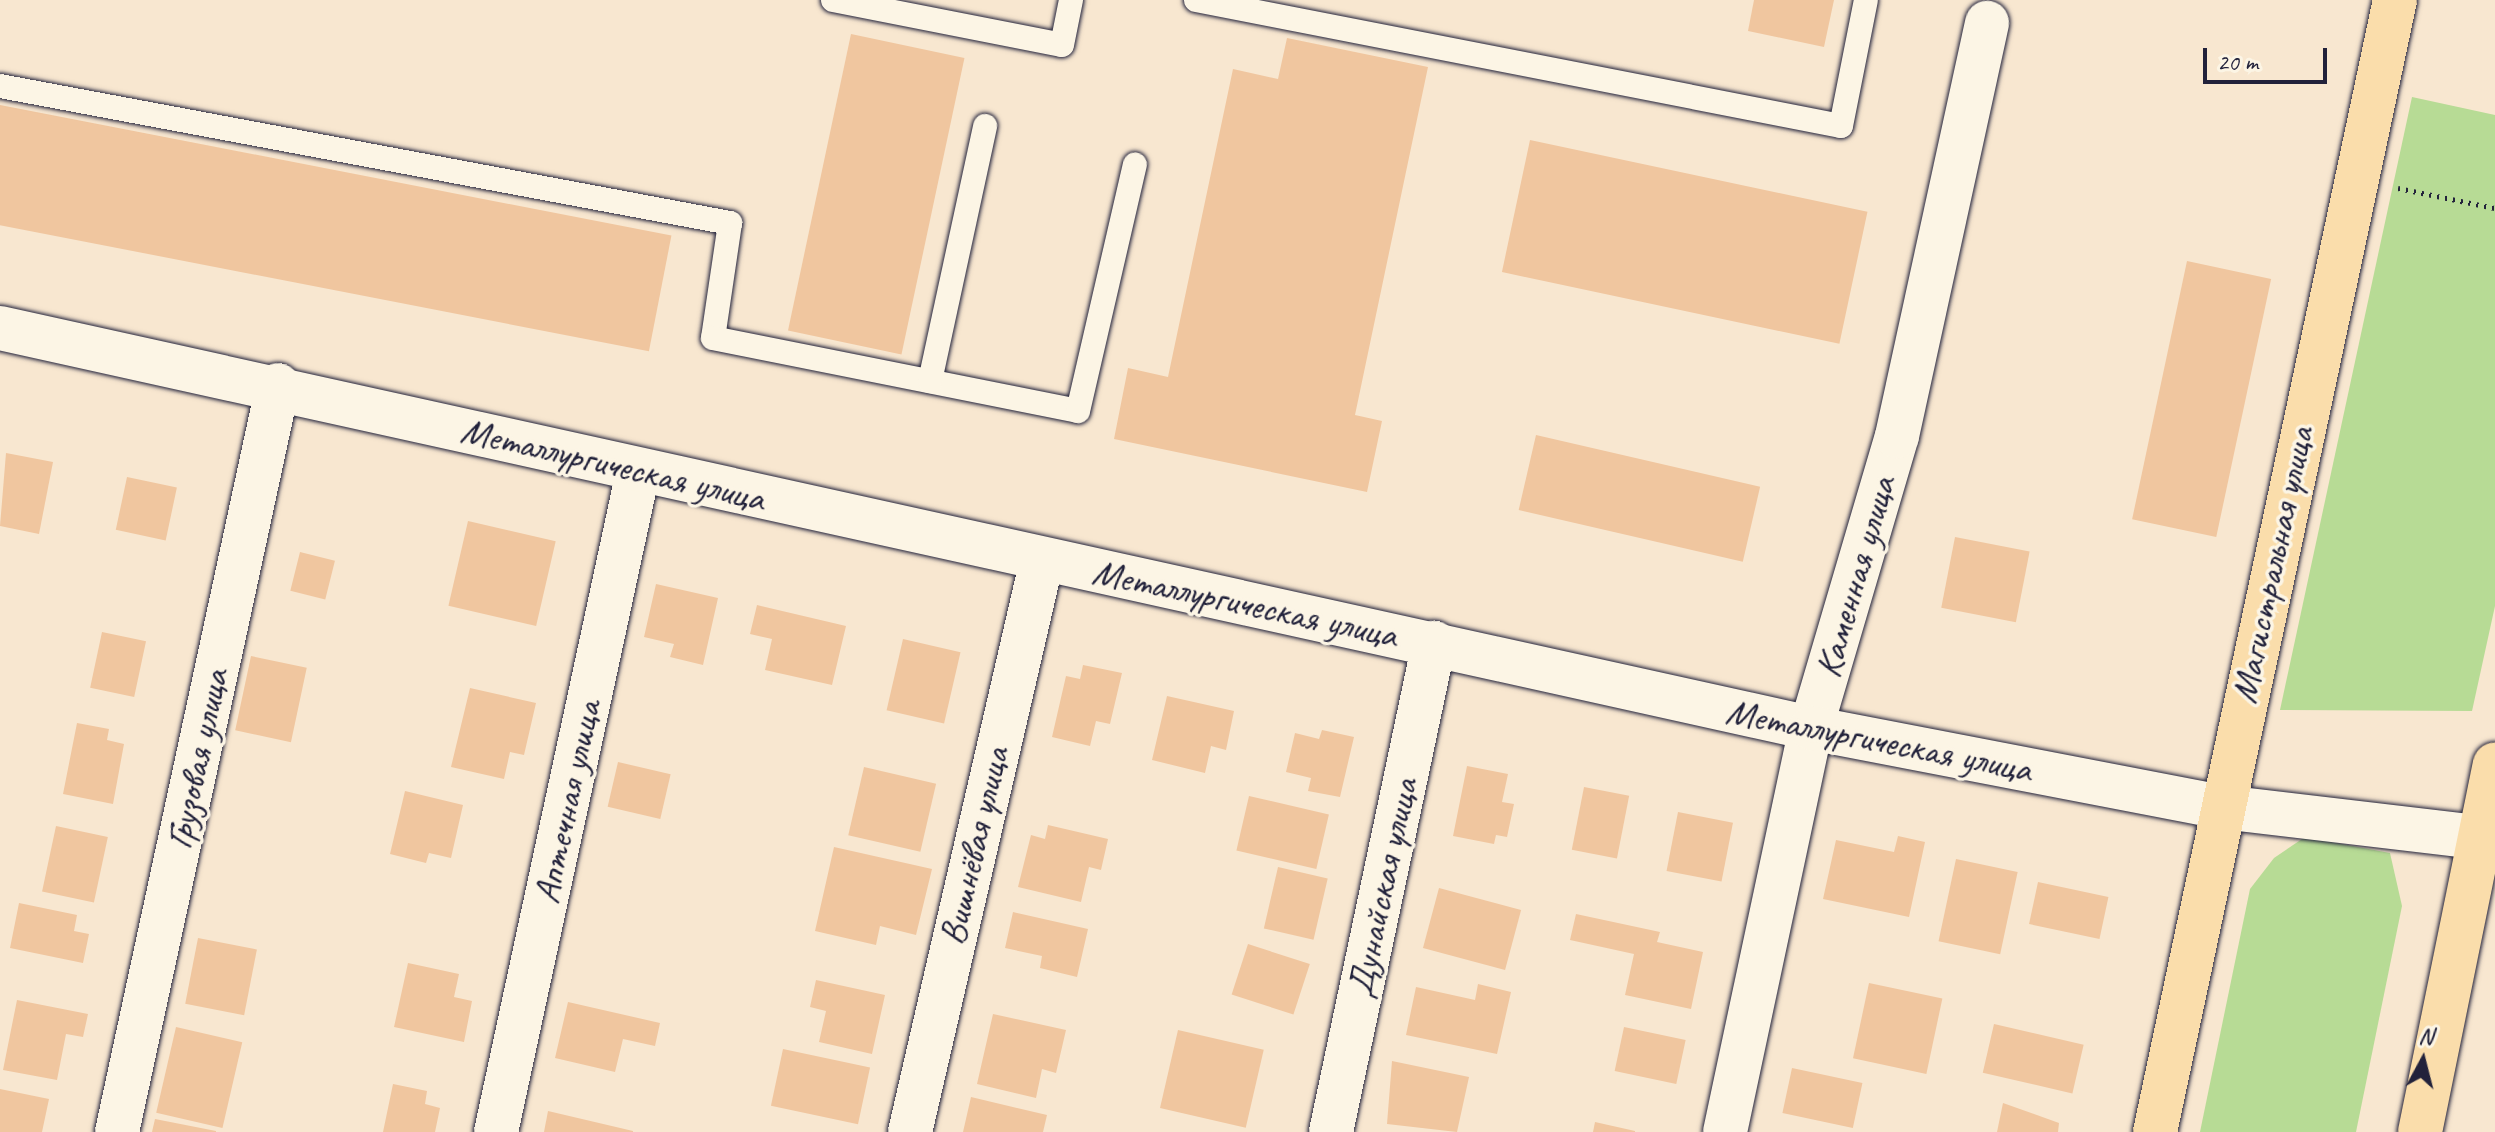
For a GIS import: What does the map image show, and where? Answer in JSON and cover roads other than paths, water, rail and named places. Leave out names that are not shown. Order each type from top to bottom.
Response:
[{"type":"main road","name":"Магистральная улица","points":[[2155,1132],[2352,178],[2395,0]]},
{"type":"main road","points":[[2420,1132],[2487,842],[2495,765]]},
{"type":"street","name":"Каменная улица","points":[[1725,1132],[1811,728],[1897,436],[1987,23]]},
{"type":"street","name":"Металлургическая улица","points":[[0,328],[278,385],[638,472],[1434,643],[1811,728],[2222,807],[2487,842]]},
{"type":"street","name":"Грузовая улица","points":[[117,1132],[278,385]]},
{"type":"street","name":"Аптечная улица","points":[[496,1132],[638,472]]},
{"type":"street","name":"Вишнёвая улица","points":[[910,1132],[1042,560]]},
{"type":"street","name":"Дунайская улица","points":[[1331,1132],[1434,643]]},
{"type":"lane","points":[[833,0],[1062,45],[1071,0]]},
{"type":"lane","points":[[1196,0],[1841,126],[1866,0]]},
{"type":"lane","points":[[0,86],[730,223],[713,338],[1078,411],[1135,164]]},
{"type":"lane","points":[[930,381],[985,126]]}]
